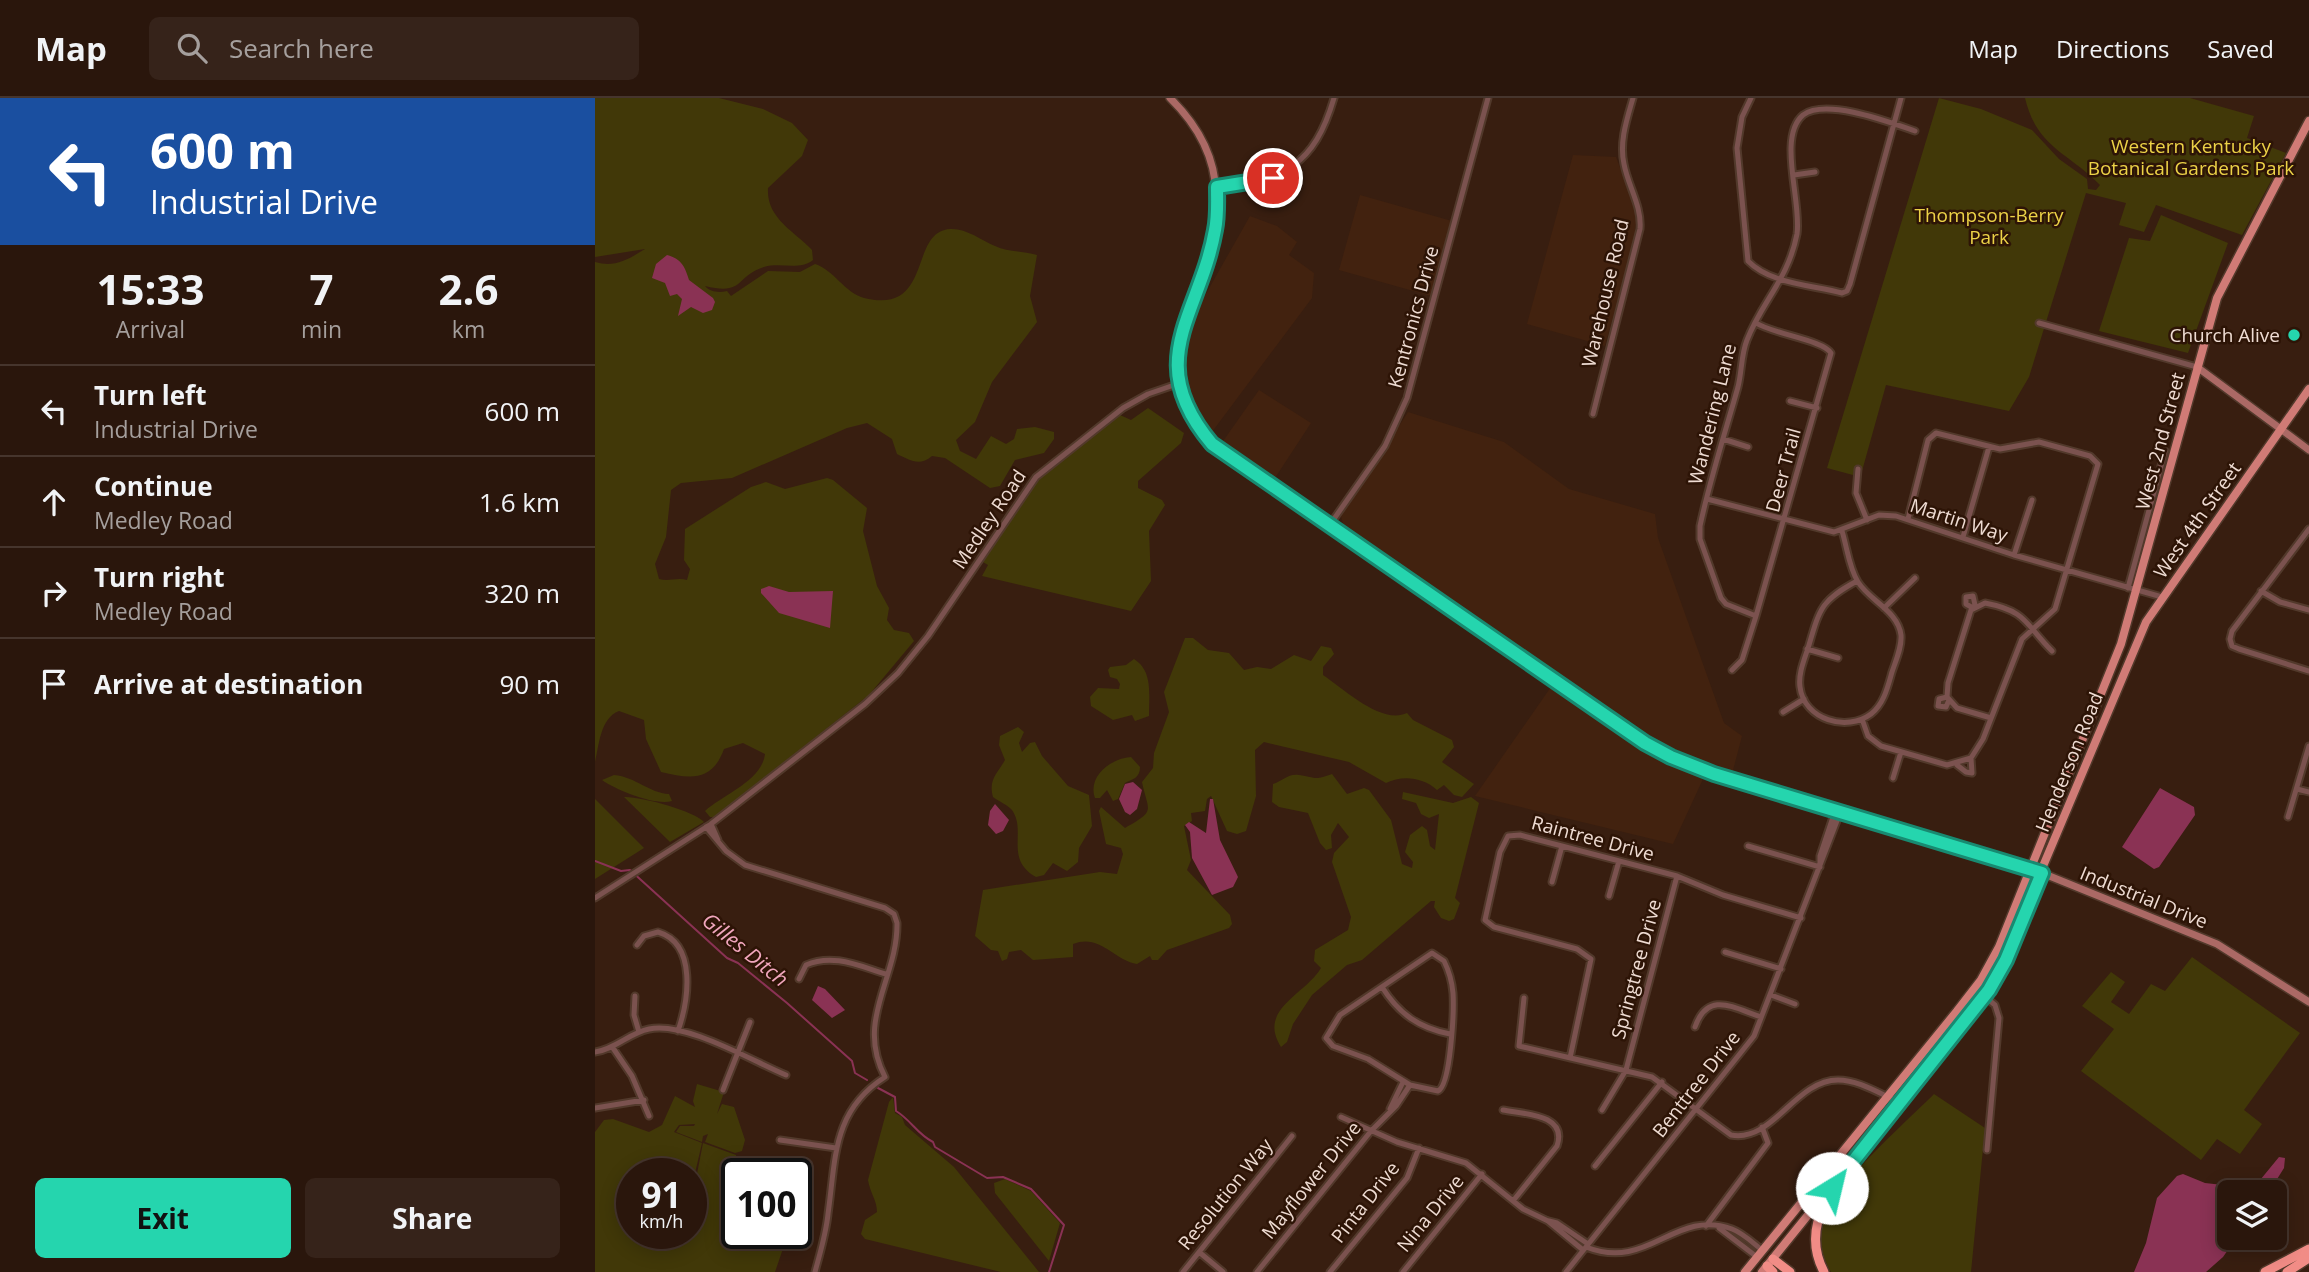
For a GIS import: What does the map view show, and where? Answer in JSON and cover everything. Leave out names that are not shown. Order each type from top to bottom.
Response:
[{"type":"highway","points":[[1824,1272],[1814,1246],[1815,1228],[1825,1201],[1840,1175]]},
{"type":"highway","points":[[2265,1272],[2309,1249]]},
{"type":"highway","points":[[2287,1272],[2309,1258]]},
{"type":"highway","points":[[1769,1267],[1790,1272]]},
{"type":"main road","name":"West 2nd Street","points":[[2099,703],[2165,470],[2225,278],[2309,121]]},
{"type":"main road","name":"West 4th Street","points":[[2122,675],[2162,597],[2309,388]]},
{"type":"main road","name":"Henderson Road","points":[[1769,1267],[1984,996],[2006,960],[2122,675]]},
{"type":"main road","name":"Henderson Road","points":[[1745,1272],[1975,988],[1999,947],[2099,703]]},
{"type":"main road","points":[[1760,1254],[1769,1267]]},
{"type":"street","points":[[1170,98],[1201,138],[1217,187],[1215,231],[1179,339],[1180,383]]},
{"type":"street","points":[[1217,187],[1256,183],[1292,168],[1320,138],[1335,98]]},
{"type":"street","name":"Kentronics Drive","points":[[1329,526],[1385,446],[1407,398],[1488,98]]},
{"type":"street","name":"Warehouse Road","points":[[1593,414],[1640,229],[1639,207],[1623,156],[1624,133],[1633,98]]},
{"type":"street","points":[[1751,98],[1742,117],[1737,148],[1745,255],[1753,266],[1783,279],[1842,293],[1847,290],[1901,98]]},
{"type":"street","name":"Wandering Lane","points":[[1756,616],[1726,604],[1719,593],[1700,539],[1707,499],[1744,348],[1783,279],[1797,231],[1793,131],[1798,120],[1812,109],[1833,107],[1915,131]]},
{"type":"street","points":[[1794,175],[1815,172]]},
{"type":"street","name":"Deer Trail","points":[[1731,670],[1742,660],[1756,616],[1786,520],[1831,351],[1756,323]]},
{"type":"street","points":[[2039,323],[2197,367],[2309,450]]},
{"type":"street","name":"Industrial Drive","points":[[1180,383],[1194,421],[1212,444],[1653,747],[1714,774],[2042,873],[2217,944],[2309,1002]]},
{"type":"street","name":"Medley Road","points":[[595,898],[708,825],[841,724],[898,673],[943,616],[1036,477],[1122,408],[1148,394],[1180,383]]},
{"type":"street","points":[[1790,401],[1817,408]]},
{"type":"street","points":[[1862,719],[1872,740],[1901,752],[1943,764],[1957,765],[1971,758],[1978,749],[2020,644],[2033,628],[2055,609],[2097,472],[2094,457],[2039,442],[2005,449],[1936,433],[1930,438],[1908,519]]},
{"type":"street","points":[[1723,439],[1748,447]]},
{"type":"street","points":[[1963,537],[1989,447]]},
{"type":"street","name":"West 2nd Street","points":[[2165,451],[2165,470]]},
{"type":"street","points":[[1859,469],[1856,493],[1867,520]]},
{"type":"street","points":[[1707,499],[1822,531],[1842,531],[1857,581],[1898,626],[1901,642],[1885,694],[1875,710],[1862,719],[1846,723],[1832,722],[1817,713],[1804,699],[1800,681],[1807,649],[1825,601],[1857,581]]},
{"type":"street","points":[[2014,555],[2032,500]]},
{"type":"street","name":"Martin Way","points":[[1842,531],[1885,514],[1908,519],[2014,555],[2162,597]]},
{"type":"street","points":[[2309,528],[2232,631],[2230,643],[2239,649],[2309,671]]},
{"type":"street","points":[[1884,608],[1915,578]]},
{"type":"street","points":[[2261,592],[2280,602],[2309,610]]},
{"type":"street","points":[[1991,718],[1957,708],[1948,699],[1948,683],[1966,617],[1974,606],[1989,604],[2015,612],[2052,651]]},
{"type":"street","points":[[1807,649],[1837,658]]},
{"type":"street","points":[[1783,712],[1804,699]]},
{"type":"street","points":[[2288,817],[2309,746]]},
{"type":"street","points":[[1893,778],[1901,752]]},
{"type":"street","points":[[1957,765],[1972,773],[1971,758]]},
{"type":"street","points":[[2297,789],[2309,793]]},
{"type":"street","name":"Benttree Drive","points":[[1566,1272],[1743,1053],[1771,995],[1820,867],[1837,812]]},
{"type":"street","points":[[708,825],[718,841],[735,858],[757,870],[890,911],[896,918],[897,928],[873,1036],[876,1056],[885,1077],[865,1090],[843,1122],[836,1148],[826,1229],[815,1272]]},
{"type":"street","name":"Raintree Drive","points":[[1570,1058],[1592,963],[1589,956],[1577,949],[1487,923],[1484,916],[1500,852],[1508,836],[1520,835],[1677,876],[1723,895],[1801,918]]},
{"type":"street","points":[[1552,882],[1562,846]]},
{"type":"street","points":[[1748,846],[1820,867]]},
{"type":"street","points":[[1609,896],[1619,861]]},
{"type":"street","name":"Springtree Drive","points":[[1602,1110],[1626,1070],[1677,876]]},
{"type":"street","points":[[637,945],[644,936],[658,932],[669,938],[680,953],[688,991],[678,1031]]},
{"type":"street","points":[[1725,952],[1781,969]]},
{"type":"street","points":[[1429,954],[1439,954],[1452,987],[1450,1054],[1443,1090],[1410,1085],[1368,1059],[1326,1041],[1340,1015],[1382,987],[1429,954]]},
{"type":"street","points":[[799,979],[806,965],[825,959],[843,961],[886,974]]},
{"type":"street","points":[[1382,987],[1396,1007],[1413,1021],[1430,1030],[1450,1034]]},
{"type":"street","points":[[1975,988],[1995,1005],[1999,1018],[1987,1150]]},
{"type":"street","points":[[1771,995],[1795,1004]]},
{"type":"street","points":[[635,996],[634,1015],[639,1032]]},
{"type":"street","points":[[1524,998],[1519,1045],[1626,1070],[1662,1083],[1731,1135],[1748,1135],[1807,1091],[1824,1082],[1848,1081],[1900,1102]]},
{"type":"street","points":[[1695,1027],[1702,1011],[1713,1004],[1727,1005],[1761,1017]]},
{"type":"street","points":[[723,1090],[750,1022]]},
{"type":"street","points":[[595,1052],[613,1048],[639,1032],[657,1027],[678,1031],[786,1075]]},
{"type":"street","points":[[613,1048],[644,1100],[649,1116]]},
{"type":"street","name":"Mayflower Drive","points":[[1257,1272],[1390,1109],[1403,1082]]},
{"type":"street","points":[[1595,1166],[1662,1083]]},
{"type":"street","name":"Mayflower Drive","points":[[1390,1109],[1396,1106],[1410,1085]]},
{"type":"street","points":[[595,1108],[644,1100]]},
{"type":"street","points":[[1503,1110],[1545,1118],[1557,1128],[1559,1137],[1557,1146],[1513,1201]]},
{"type":"street","points":[[1341,1118],[1419,1148],[1455,1158],[1482,1174],[1513,1201],[1612,1261]]},
{"type":"street","points":[[1706,1226],[1768,1143],[1762,1127]]},
{"type":"street","name":"Resolution Way","points":[[1182,1272],[1292,1136]]},
{"type":"street","points":[[780,1140],[836,1148]]},
{"type":"street","name":"Pinta Drive","points":[[1330,1272],[1408,1178],[1419,1148]]},
{"type":"street","name":"Nina Drive","points":[[1403,1272],[1482,1174]]},
{"type":"street","points":[[1625,1261],[1691,1229],[1706,1226],[1716,1227],[1760,1254]]},
{"type":"street","points":[[1199,1252],[1223,1272]]},
{"type":"shaded area","points":[[1573,155],[1616,157],[1637,212],[1634,241],[1605,346],[1527,324]]},
{"type":"shaded area","points":[[1360,195],[1452,221],[1431,296],[1339,270]]},
{"type":"shaded area","points":[[1250,216],[1277,226],[1297,242],[1289,255],[1314,273],[1312,298],[1212,432],[1203,422],[1185,383],[1186,343],[1203,299]]},
{"type":"shaded area","points":[[667,255],[679,261],[689,280],[713,298],[715,302],[712,310],[703,313],[691,307],[678,316],[682,299],[677,294],[670,296],[665,283],[652,278],[656,264]]},
{"type":"shaded area","points":[[1259,390],[1311,423],[1273,481],[1221,444]]},
{"type":"shaded area","points":[[1408,412],[1504,442],[1569,489],[1655,514],[1658,538],[1724,723],[1742,736],[1732,774],[1658,744],[1344,528],[1341,516]]},
{"type":"shaded area","points":[[769,586],[789,592],[833,591],[830,628],[779,613],[761,593],[761,589]]},
{"type":"shaded area","points":[[1553,684],[1649,750],[1703,779],[1673,844],[1475,796]]},
{"type":"shaded area","points":[[1133,782],[1142,790],[1137,809],[1130,815],[1125,812],[1119,799],[1125,784]]},
{"type":"shaded area","points":[[2160,788],[2194,807],[2195,815],[2159,867],[2154,869],[2122,847]]},
{"type":"shaded area","points":[[1210,799],[1213,799],[1220,840],[1238,877],[1233,887],[1212,895],[1192,858],[1190,832],[1185,825],[1189,822],[1206,833]]},
{"type":"shaded area","points":[[995,804],[1009,820],[1003,831],[996,834],[988,825],[990,811]]},
{"type":"shaded area","points":[[818,986],[825,989],[845,1010],[832,1018],[812,1000]]},
{"type":"shaded area","points":[[2279,1157],[2285,1158],[2284,1168],[2276,1180],[2260,1180]]},
{"type":"shaded area","points":[[2183,1174],[2205,1183],[2217,1184],[2217,1250],[2228,1250],[2223,1257],[2206,1272],[2134,1272],[2146,1243],[2157,1198],[2177,1176]]},
{"type":"green space","points":[[595,98],[719,98],[763,109],[792,123],[808,140],[802,156],[768,188],[771,208],[776,216],[812,250],[813,260],[796,266],[764,267],[727,289],[705,286],[712,291],[727,291],[731,296],[768,271],[800,272],[815,264],[857,295],[886,300],[901,295],[911,284],[929,243],[937,234],[950,229],[968,232],[1000,248],[1037,255],[1030,296],[1037,322],[992,382],[975,422],[956,440],[960,451],[976,459],[991,436],[1006,444],[1014,439],[1017,429],[1035,427],[1054,432],[1054,439],[1044,453],[1015,460],[1000,486],[990,488],[945,458],[932,456],[919,462],[897,454],[892,439],[867,423],[847,428],[732,478],[681,483],[671,490],[666,537],[655,564],[659,579],[687,580],[690,569],[684,560],[685,529],[751,487],[766,482],[785,489],[827,478],[833,480],[867,508],[863,531],[877,586],[889,608],[887,620],[894,630],[909,633],[914,641],[869,695],[715,817],[710,817],[705,811],[749,780],[762,764],[765,754],[743,743],[724,749],[713,768],[699,776],[661,772],[646,739],[644,720],[619,711],[604,726],[595,762],[595,262],[615,263],[645,249],[595,257]]},
{"type":"green space","name":"Thompson-Berry Park","points":[[1939,98],[1981,109],[2032,130],[2059,159],[2087,179],[2088,189],[2096,190],[2100,185],[2046,139],[2030,115],[2025,98],[2190,98],[2254,116],[2247,138],[2286,153],[2242,235],[2156,205],[2144,232],[2119,225],[2126,203],[2086,193],[2029,377],[2009,411],[1886,385],[1862,471],[1855,469],[1853,475],[1827,468]]},
{"type":"green space","points":[[2161,215],[2228,243],[2188,353],[2099,331],[2129,238],[2150,241]]},
{"type":"green space","points":[[1148,408],[1184,433],[1181,443],[1138,481],[1138,488],[1162,500],[1165,505],[1149,531],[1151,581],[1131,611],[982,576],[988,565],[983,562],[1035,482],[1120,415],[1131,420]]},
{"type":"green space","points":[[1185,638],[1193,638],[1208,650],[1229,653],[1244,670],[1257,667],[1271,669],[1294,655],[1311,661],[1321,646],[1331,648],[1334,654],[1323,667],[1323,675],[1375,710],[1386,714],[1407,713],[1413,720],[1452,740],[1454,747],[1442,762],[1474,784],[1462,797],[1454,795],[1444,785],[1437,790],[1425,782],[1412,779],[1386,783],[1349,762],[1264,742],[1255,750],[1256,796],[1246,831],[1237,834],[1227,831],[1211,796],[1207,799],[1205,811],[1191,813],[1192,821],[1184,826],[1191,860],[1187,870],[1230,915],[1232,924],[1229,928],[1167,950],[1158,960],[1152,960],[1150,956],[1137,964],[1091,942],[1073,944],[1073,957],[1033,960],[1021,950],[1009,952],[1007,959],[1002,961],[998,951],[991,950],[975,936],[983,890],[1100,872],[1117,874],[1123,854],[1121,848],[1106,844],[1099,811],[1101,807],[1125,828],[1142,817],[1148,809],[1142,782],[1153,768],[1154,753],[1169,712],[1164,692]]},
{"type":"green space","points":[[1134,659],[1147,677],[1149,716],[1135,721],[1132,715],[1113,720],[1091,706],[1090,697],[1098,688],[1119,689],[1120,684],[1117,679],[1110,677],[1108,670],[1110,667],[1126,665]]},
{"type":"green space","points":[[1018,727],[1024,732],[1019,743],[1022,752],[1030,743],[1035,742],[1042,756],[1068,786],[1089,795],[1092,826],[1079,848],[1078,862],[1067,871],[1053,863],[1044,875],[1036,877],[1026,870],[1018,853],[1016,818],[1010,808],[993,797],[993,781],[1005,760],[999,745],[1000,736]]},
{"type":"green space","points":[[1131,757],[1140,767],[1140,771],[1135,778],[1125,783],[1118,799],[1113,801],[1107,790],[1100,798],[1095,798],[1095,782],[1103,770],[1116,761]]},
{"type":"green space","points":[[1332,774],[1347,794],[1364,788],[1369,790],[1391,820],[1402,864],[1412,868],[1413,862],[1405,852],[1410,835],[1422,826],[1427,830],[1430,846],[1435,850],[1439,814],[1429,818],[1421,814],[1416,803],[1402,799],[1403,792],[1453,803],[1471,797],[1479,803],[1455,898],[1460,903],[1454,919],[1449,921],[1441,918],[1434,907],[1435,901],[1431,901],[1362,960],[1347,965],[1312,995],[1293,1024],[1287,1042],[1281,1047],[1275,1034],[1275,1022],[1279,1012],[1321,968],[1314,961],[1315,950],[1348,930],[1351,917],[1332,862],[1334,853],[1349,837],[1338,823],[1331,835],[1332,848],[1326,850],[1320,843],[1308,813],[1279,807],[1272,802],[1273,784],[1292,775],[1318,778]]},
{"type":"green space","points":[[614,775],[669,794],[672,801],[646,799],[602,780]]},
{"type":"green space","points":[[624,797],[666,805],[690,813],[704,822],[670,842]]},
{"type":"green space","points":[[595,799],[644,848],[595,879]]},
{"type":"green space","points":[[2192,957],[2300,1033],[2244,1110],[2262,1124],[2240,1154],[2217,1139],[2201,1160],[2081,1071],[2114,1029],[2082,1006],[2111,972],[2125,982],[2111,1002],[2129,1014],[2151,984],[2165,991]]},
{"type":"green space","points":[[697,1084],[724,1092],[717,1114],[722,1104],[734,1107],[745,1140],[742,1151],[735,1153],[705,1142],[708,1134],[703,1136],[702,1142],[676,1132],[680,1126],[695,1124],[679,1125],[674,1132],[702,1143],[699,1158],[616,1158],[616,1249],[707,1249],[707,1158],[700,1158],[703,1143],[736,1155],[736,1158],[721,1158],[721,1249],[783,1249],[775,1272],[595,1272],[595,1132],[604,1120],[613,1119],[649,1132],[662,1125],[675,1096],[695,1107],[693,1101]]},
{"type":"green space","points":[[1934,1094],[1985,1128],[1971,1272],[1831,1272],[1823,1252],[1821,1237],[1825,1215],[1833,1201],[1875,1152]]},
{"type":"green space","points":[[893,1097],[895,1113],[902,1117],[905,1125],[954,1167],[1039,1272],[1001,1272],[865,1239],[861,1234],[865,1220],[877,1212],[868,1180],[889,1102]]},
{"type":"green space","points":[[1005,1179],[1031,1191],[1060,1223],[1049,1261],[995,1193],[994,1183]]},
{"type":"waterway","name":"Gilles Ditch","points":[[595,861],[621,871],[630,870],[727,958],[738,963],[787,1003],[852,1061],[855,1073],[867,1080]]},
{"type":"waterway","name":"Gilles Ditch","points":[[878,1088],[895,1097],[896,1111],[933,1142],[935,1147],[987,1178],[1003,1177],[1031,1189],[1064,1225],[1049,1272]]},
{"type":"place","name":"Church Alive","points":[[2294,335]]},
{"type":"route","points":[[1273,178],[1256,183],[1217,187],[1215,231],[1182,328],[1178,371],[1184,401],[1194,421],[1212,444],[1645,743],[1671,757],[1714,774],[2042,873],[2006,960],[1989,990],[1832,1188]]},
{"type":"park label","name":"Western Kentucky Botanical Gardens Park","points":[[2191,157]]}]
